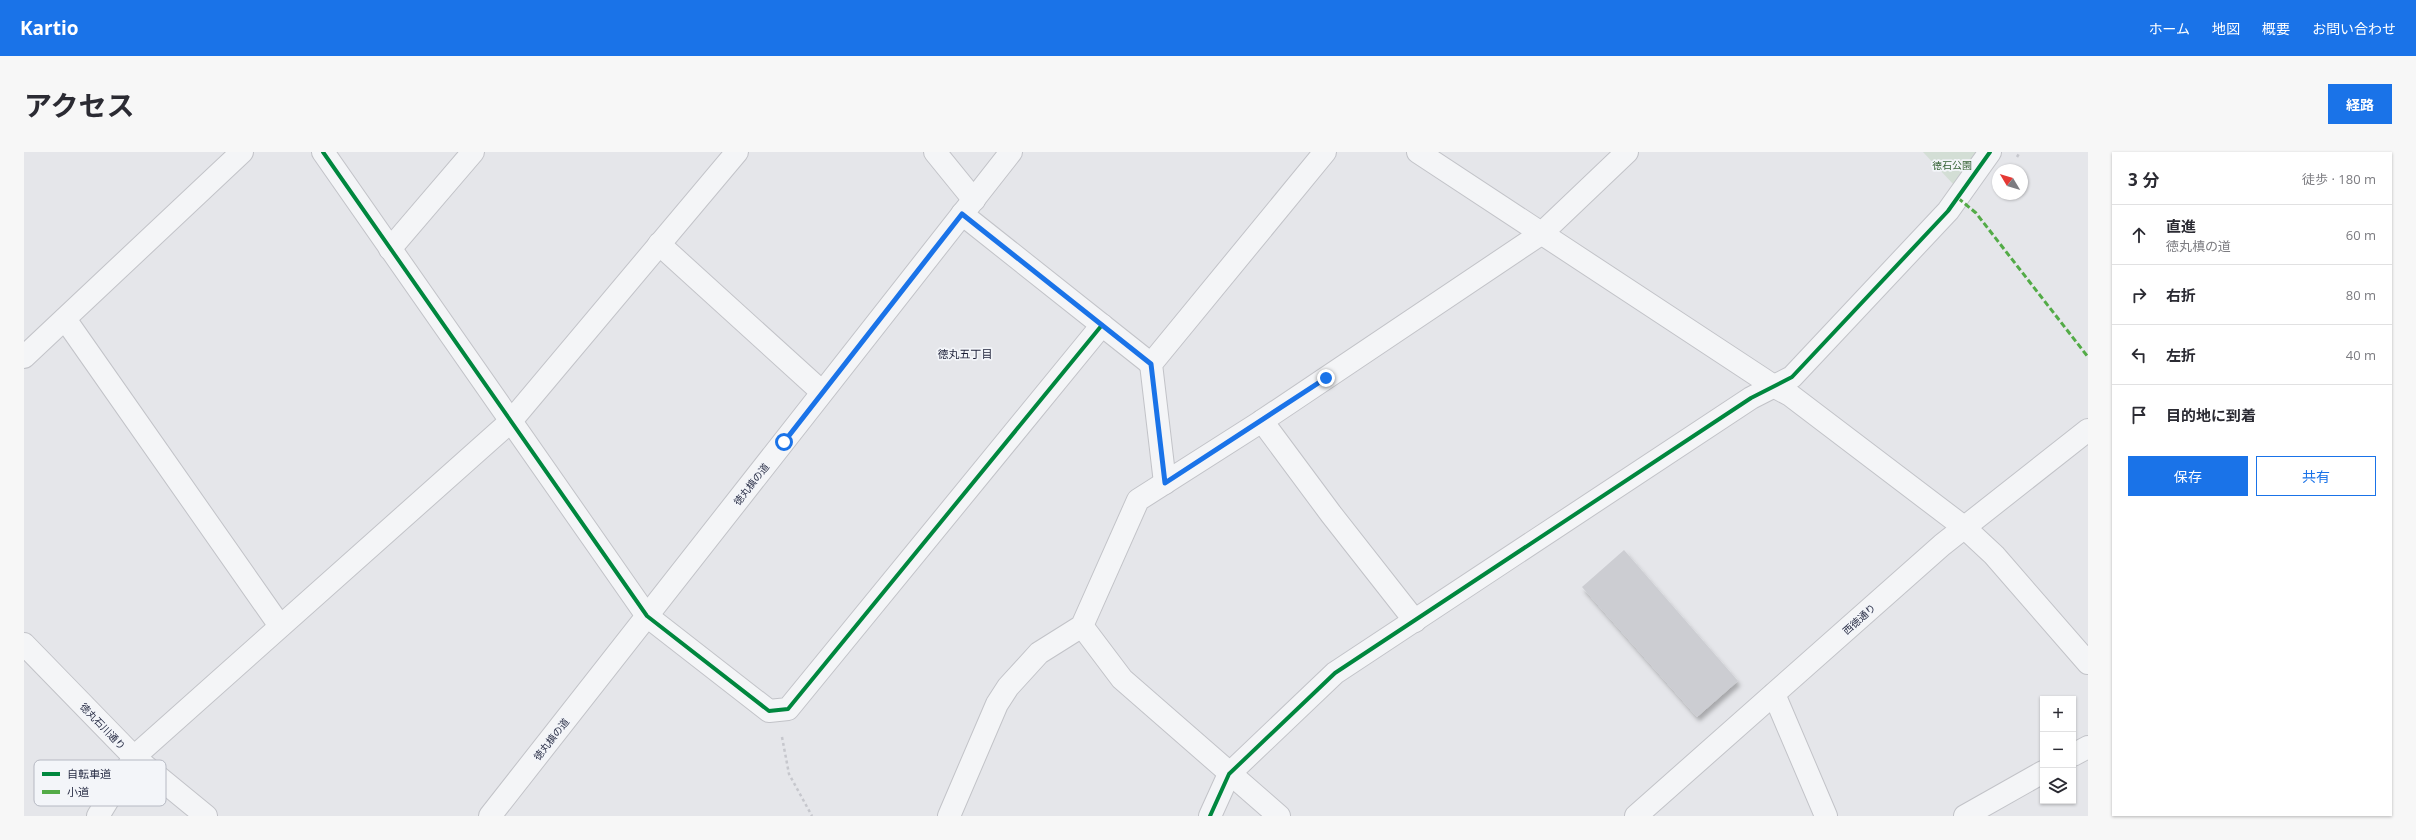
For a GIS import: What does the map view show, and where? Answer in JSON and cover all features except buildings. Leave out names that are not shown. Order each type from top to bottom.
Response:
[{"type":"street","points":[[24,357],[242,152]]},
{"type":"street","points":[[323,152],[647,616],[769,711],[788,709],[1102,325]]},
{"type":"street","points":[[390,249],[473,152]]},
{"type":"street","points":[[132,760],[280,626],[511,421],[737,152]]},
{"type":"street","points":[[935,152],[968,207],[1102,325],[1151,364],[1165,483]]},
{"type":"street","name":"徳丸槙の道","points":[[490,816],[1011,152]]},
{"type":"street","points":[[1151,364],[1326,152]]},
{"type":"street","points":[[1418,152],[1775,387],[1790,395],[1965,528],[1994,555],[2088,663]]},
{"type":"street","points":[[949,816],[997,704],[1008,686],[1039,653],[1082,626],[1138,500],[1262,421],[1542,233],[1627,152]]},
{"type":"street","points":[[1210,816],[1230,774],[1335,673],[1751,398],[1792,377],[1948,211],[1990,152]]},
{"type":"street","points":[[659,244],[822,392]]},
{"type":"street","points":[[65,319],[280,626]]},
{"type":"street","points":[[1262,421],[1331,514],[1415,621]]},
{"type":"street","name":"西徳通り","points":[[1636,816],[1942,545],[2088,430]]},
{"type":"street","points":[[1082,626],[1122,679],[1279,816]]},
{"type":"street","name":"徳丸石川通り","points":[[24,644],[138,760]]},
{"type":"street","points":[[1774,694],[1826,816]]},
{"type":"street","points":[[2076,753],[2088,747]]},
{"type":"street","points":[[1965,816],[2040,774]]},
{"type":"street","name":"徳丸石川通り","points":[[166,783],[206,816]]},
{"type":"street","points":[[98,816],[104,806]]},
{"type":"path","points":[[782,736],[789,774],[812,816]]},
{"type":"green space","name":"徳石公園","points":[[1923,152],[1976,152],[1954,185]]},
{"type":"marked path","points":[[1958,198],[1976,213],[2088,357]]},
{"type":"cycle path","points":[[323,152],[647,616],[769,711],[788,709],[1102,325]]},
{"type":"cycle path","points":[[1210,816],[1229,774],[1335,673],[1751,398],[1792,377],[1948,211],[1990,152]]},
{"type":"district","name":"徳丸五丁目","points":[[965,354]]},
{"type":"route","points":[[784,442],[962,214],[1151,364],[1165,483],[1326,378]]}]
